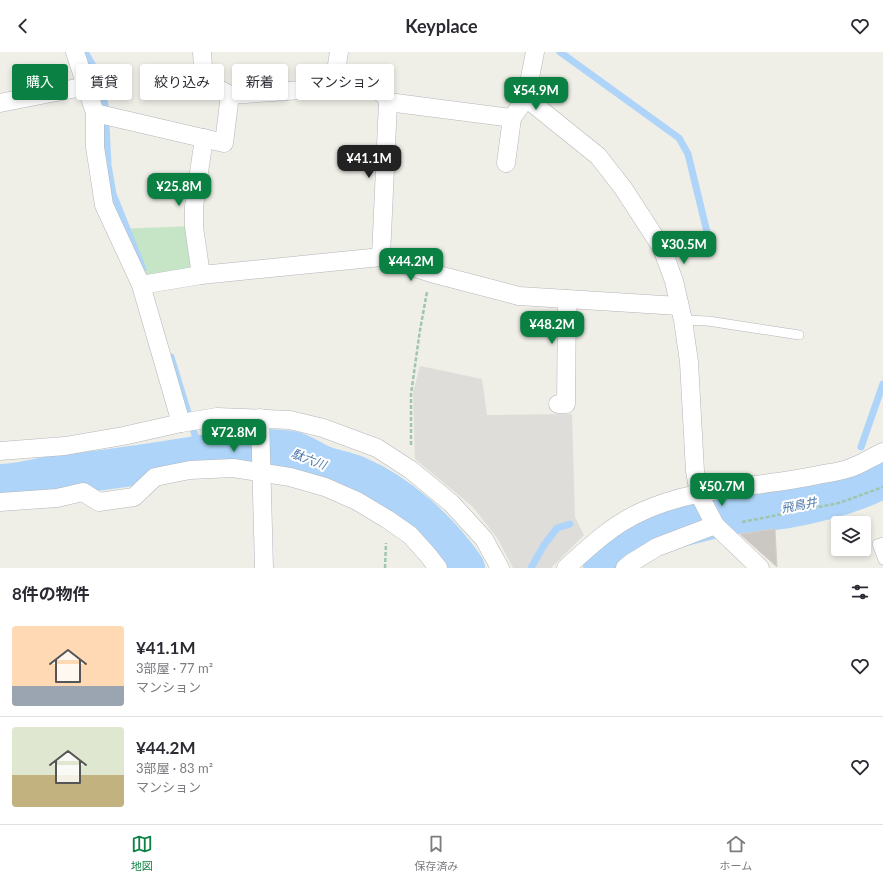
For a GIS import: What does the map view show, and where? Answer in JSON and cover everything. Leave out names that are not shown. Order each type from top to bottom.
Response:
[{"type":"street","points":[[76,52],[80,64]]},
{"type":"street","points":[[202,52],[203,68],[213,86],[230,94],[296,90]]},
{"type":"street","points":[[337,64],[339,52]]},
{"type":"street","points":[[506,163],[512,118],[526,98],[535,52]]},
{"type":"street","points":[[0,103],[76,88]]},
{"type":"street","points":[[95,113],[224,143],[230,94]]},
{"type":"street","points":[[526,98],[598,156],[623,188],[662,248],[674,282],[689,362],[695,471],[701,499],[715,526],[760,568]]},
{"type":"street","points":[[91,100],[95,113],[95,147],[104,205],[140,285],[180,422]]},
{"type":"street","points":[[381,257],[388,102],[512,118]]},
{"type":"street","points":[[201,275],[194,227],[194,207],[204,138]]},
{"type":"street","points":[[140,285],[201,275],[381,257],[431,273],[519,296],[567,299],[681,313]]},
{"type":"street","points":[[565,404],[567,299]]},
{"type":"street","points":[[0,451],[65,446],[123,436],[180,422],[216,417],[290,420],[323,428],[376,448],[411,470],[451,503],[484,540],[500,568]]},
{"type":"street","points":[[260,418],[260,472],[264,568]]},
{"type":"street","points":[[566,568],[616,526],[634,515],[672,500],[701,499],[802,479],[850,468],[883,452]]},
{"type":"street","points":[[0,502],[57,498],[83,492],[99,502],[134,497],[155,477],[190,470],[233,468],[290,476],[325,486],[357,501],[387,519],[410,535],[438,568]]},
{"type":"street","points":[[625,568],[657,547],[715,526]]},
{"type":"lane","points":[[681,313],[708,321],[800,335]]},
{"type":"lane","points":[[883,542],[877,544],[883,560]]},
{"type":"path","points":[[411,470],[411,394],[420,330],[431,273]]},
{"type":"path","points":[[715,526],[838,503],[883,487]]},
{"type":"shaded area","points":[[420,366],[482,379],[487,415],[572,414],[575,517],[584,535],[551,568],[513,568],[498,539],[473,507],[415,459],[413,392]]},
{"type":"green space","points":[[192,226],[197,266],[142,279],[119,229]]},
{"type":"building","points":[[775,529],[777,567],[740,534]]},
{"type":"waterway","points":[[85,52],[97,73],[105,105],[108,165],[113,194],[143,269]]},
{"type":"waterway","points":[[560,52],[679,138],[688,154],[708,236]]},
{"type":"waterway","points":[[171,357],[201,455]]},
{"type":"waterway","points":[[861,447],[883,384]]},
{"type":"waterway","name":"駄六川","points":[[0,484],[146,464],[237,449],[271,449],[292,451],[300,453],[326,467],[357,476],[403,503],[417,514],[443,540],[465,568]]},
{"type":"waterway","name":"飛鳥井","points":[[603,568],[625,550],[637,543],[664,532],[726,515],[768,511],[813,503],[861,489],[883,478]]},
{"type":"waterway","points":[[531,568],[544,545],[557,528],[570,524]]}]
